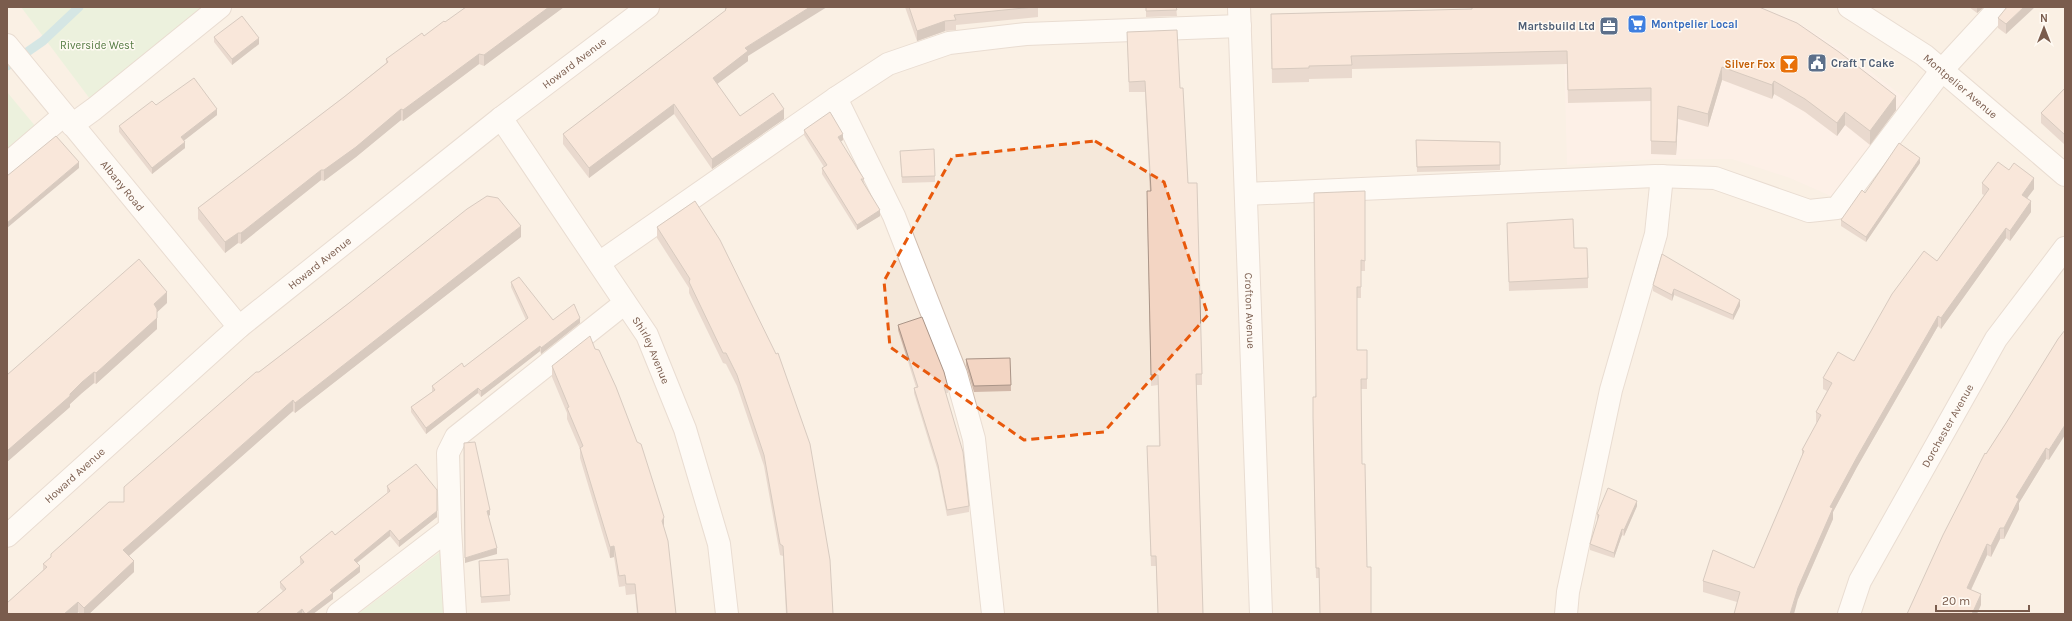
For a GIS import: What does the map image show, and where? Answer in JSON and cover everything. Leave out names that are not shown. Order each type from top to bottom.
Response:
[{"type":"street","points":[[7,164],[68,120],[94,109],[220,7]]},
{"type":"street","name":"Howard Avenue","points":[[7,536],[239,327],[501,118],[648,7]]},
{"type":"street","name":"Montpelier Avenue","points":[[1849,7],[1924,55],[2065,175]]},
{"type":"street","points":[[1246,194],[1662,176],[1714,178],[1809,211],[1837,208],[1942,70],[2000,7]]},
{"type":"street","points":[[599,264],[836,98],[888,64],[949,43],[1026,34],[1239,17]]},
{"type":"street","name":"Crofton Avenue","points":[[1239,17],[1261,614]]},
{"type":"street","name":"Albany Road","points":[[8,46],[239,327]]},
{"type":"street","points":[[836,98],[894,216],[956,374],[974,439],[993,614]]},
{"type":"street","name":"Shirley Avenue","points":[[501,118],[647,335],[685,429],[719,544],[728,614]]},
{"type":"street","points":[[1566,614],[1568,592],[1612,390],[1656,234],[1662,176]]},
{"type":"street","name":"Dorchester Avenue","points":[[1849,614],[1860,581],[1996,339],[2065,248]]},
{"type":"street","points":[[455,614],[450,528],[448,453],[456,437],[625,303]]},
{"type":"street","points":[[338,614],[450,528]]},
{"type":"highlighted area","points":[[1095,141],[1164,182],[1208,315],[1104,432],[1024,440],[890,347],[884,281],[953,156]]},
{"type":"shaded area","points":[[7,7],[2065,7],[2065,614],[7,614]]},
{"type":"shaded area","points":[[1563,7],[1758,7],[1792,19],[1851,56],[1912,104],[1840,200],[1790,178],[1732,159],[1657,159],[1567,165]]},
{"type":"green space","name":"Riverside West","points":[[21,7],[202,7],[90,99]]},
{"type":"green space","points":[[7,92],[36,127],[7,151]]},
{"type":"green space","points":[[445,548],[447,614],[357,614],[366,608]]},
{"type":"building","points":[[466,7],[549,7],[484,55],[479,54],[403,110],[401,109],[356,147],[324,170],[321,170],[241,233],[238,233],[225,242],[198,208],[344,97],[388,62],[386,59],[422,33],[424,36]]},
{"type":"building","points":[[728,7],[810,7],[745,48],[748,51],[713,78],[740,116],[773,93],[784,109],[712,159],[674,104],[589,168],[563,134]]},
{"type":"building","points":[[909,7],[1034,7],[954,15],[956,20],[945,21],[917,31]]},
{"type":"building","points":[[1146,7],[1176,7],[1177,10],[1146,11]]},
{"type":"building","points":[[1472,7],[1759,7],[1797,23],[1839,52],[1896,96],[1870,131],[1845,112],[1837,123],[1805,99],[1774,81],[1772,85],[1722,67],[1708,114],[1678,106],[1676,142],[1651,141],[1651,88],[1568,90],[1567,51],[1351,56],[1352,65],[1272,69],[1271,14],[1472,9]]},
{"type":"building","points":[[2007,7],[2024,7],[2006,24],[1998,18]]},
{"type":"building","points":[[242,16],[259,38],[232,59],[214,37]]},
{"type":"building","points":[[1177,30],[1180,88],[1183,88],[1188,183],[1197,183],[1202,374],[1196,374],[1203,614],[1158,614],[1156,556],[1151,556],[1147,446],[1160,446],[1158,375],[1151,375],[1147,191],[1151,191],[1145,81],[1129,82],[1127,32]]},
{"type":"building","points":[[194,78],[217,109],[181,137],[185,142],[152,168],[119,126],[152,101],[156,105]]},
{"type":"building","points":[[2065,88],[2065,135],[2041,113]]},
{"type":"building","points":[[830,112],[843,134],[838,137],[864,179],[861,179],[880,210],[857,225],[822,168],[827,165],[804,130]]},
{"type":"building","points":[[56,136],[79,162],[7,223],[7,176]]},
{"type":"building","points":[[1416,140],[1500,142],[1500,165],[1417,167]]},
{"type":"building","points":[[1899,143],[1920,158],[1866,237],[1841,220],[1862,190],[1865,193]]},
{"type":"building","points":[[934,149],[935,176],[902,177],[900,151]]},
{"type":"building","points":[[1998,162],[2009,170],[2014,163],[2034,178],[2022,195],[2031,201],[2010,231],[2006,228],[1941,318],[1938,316],[1830,507],[1833,508],[1798,588],[1790,614],[1734,614],[1740,592],[1703,581],[1713,550],[1754,568],[1804,451],[1802,450],[1821,415],[1816,412],[1832,383],[1823,378],[1838,352],[1854,361],[1892,294],[1924,251],[1937,261],[1989,189],[1982,183]]},
{"type":"building","points":[[1365,191],[1365,261],[1361,260],[1361,287],[1357,287],[1357,350],[1367,350],[1367,379],[1361,379],[1362,464],[1365,464],[1367,567],[1371,567],[1371,614],[1320,614],[1319,568],[1316,568],[1313,417],[1313,397],[1316,397],[1314,193]]},
{"type":"building","points":[[487,196],[498,198],[521,226],[295,403],[293,400],[123,550],[134,561],[84,608],[78,602],[64,614],[7,614],[7,603],[47,567],[43,564],[51,557],[51,554],[109,502],[124,502],[124,487],[256,372],[259,372],[349,303],[467,209]]},
{"type":"building","points":[[695,201],[720,240],[776,354],[778,353],[810,444],[830,560],[833,614],[787,614],[783,546],[780,544],[764,455],[737,375],[726,353],[723,353],[689,282],[690,279],[657,227]]},
{"type":"building","points":[[1573,219],[1574,248],[1587,248],[1588,278],[1509,282],[1507,223]]},
{"type":"building","points":[[1662,254],[1740,300],[1733,315],[1674,289],[1672,295],[1653,285]]},
{"type":"building","points":[[139,259],[167,292],[154,304],[157,309],[157,318],[96,373],[94,372],[82,382],[70,394],[70,396],[7,451],[7,375]]},
{"type":"building","points":[[519,277],[553,320],[574,304],[580,318],[541,348],[540,346],[481,391],[478,388],[426,428],[411,407],[435,390],[432,386],[462,363],[464,367],[528,318],[511,282]]},
{"type":"building","points":[[922,317],[944,372],[948,387],[944,387],[963,452],[969,506],[947,510],[938,465],[914,388],[918,387],[898,325]]},
{"type":"building","points":[[2065,330],[2065,425],[2049,450],[2046,448],[2016,497],[2019,499],[2004,528],[2000,528],[1991,546],[1987,544],[1967,588],[1981,594],[1972,614],[1907,614],[1943,535],[1985,453],[1986,454]]},
{"type":"building","points":[[590,336],[595,349],[599,350],[616,387],[637,442],[641,444],[660,504],[664,517],[662,521],[668,541],[676,614],[638,614],[635,584],[626,584],[625,575],[619,576],[614,546],[610,547],[580,448],[583,446],[552,366]]},
{"type":"building","points":[[1010,358],[1011,385],[974,386],[966,359]]},
{"type":"building","points":[[475,442],[490,510],[487,511],[497,548],[465,558],[464,443]]},
{"type":"building","points":[[416,464],[437,490],[437,511],[399,541],[390,530],[354,560],[360,566],[330,590],[333,593],[306,614],[302,609],[296,614],[256,614],[286,589],[280,582],[304,562],[300,557],[332,531],[335,535],[390,491],[387,486]]},
{"type":"building","points":[[1608,488],[1637,501],[1624,530],[1622,529],[1614,553],[1590,544],[1599,515],[1597,514]]},
{"type":"building","points":[[508,559],[510,595],[481,597],[479,561]]},
{"type":"waterway","points":[[7,66],[43,41],[79,7]]},
{"type":"place","name":"Montpelier Local","points":[[1637,24]]},
{"type":"place","name":"Martsbuild Ltd","points":[[1609,26]]},
{"type":"place","name":"Craft T Cake","points":[[1817,63]]},
{"type":"place","name":"Silver Fox","points":[[1789,64]]}]
